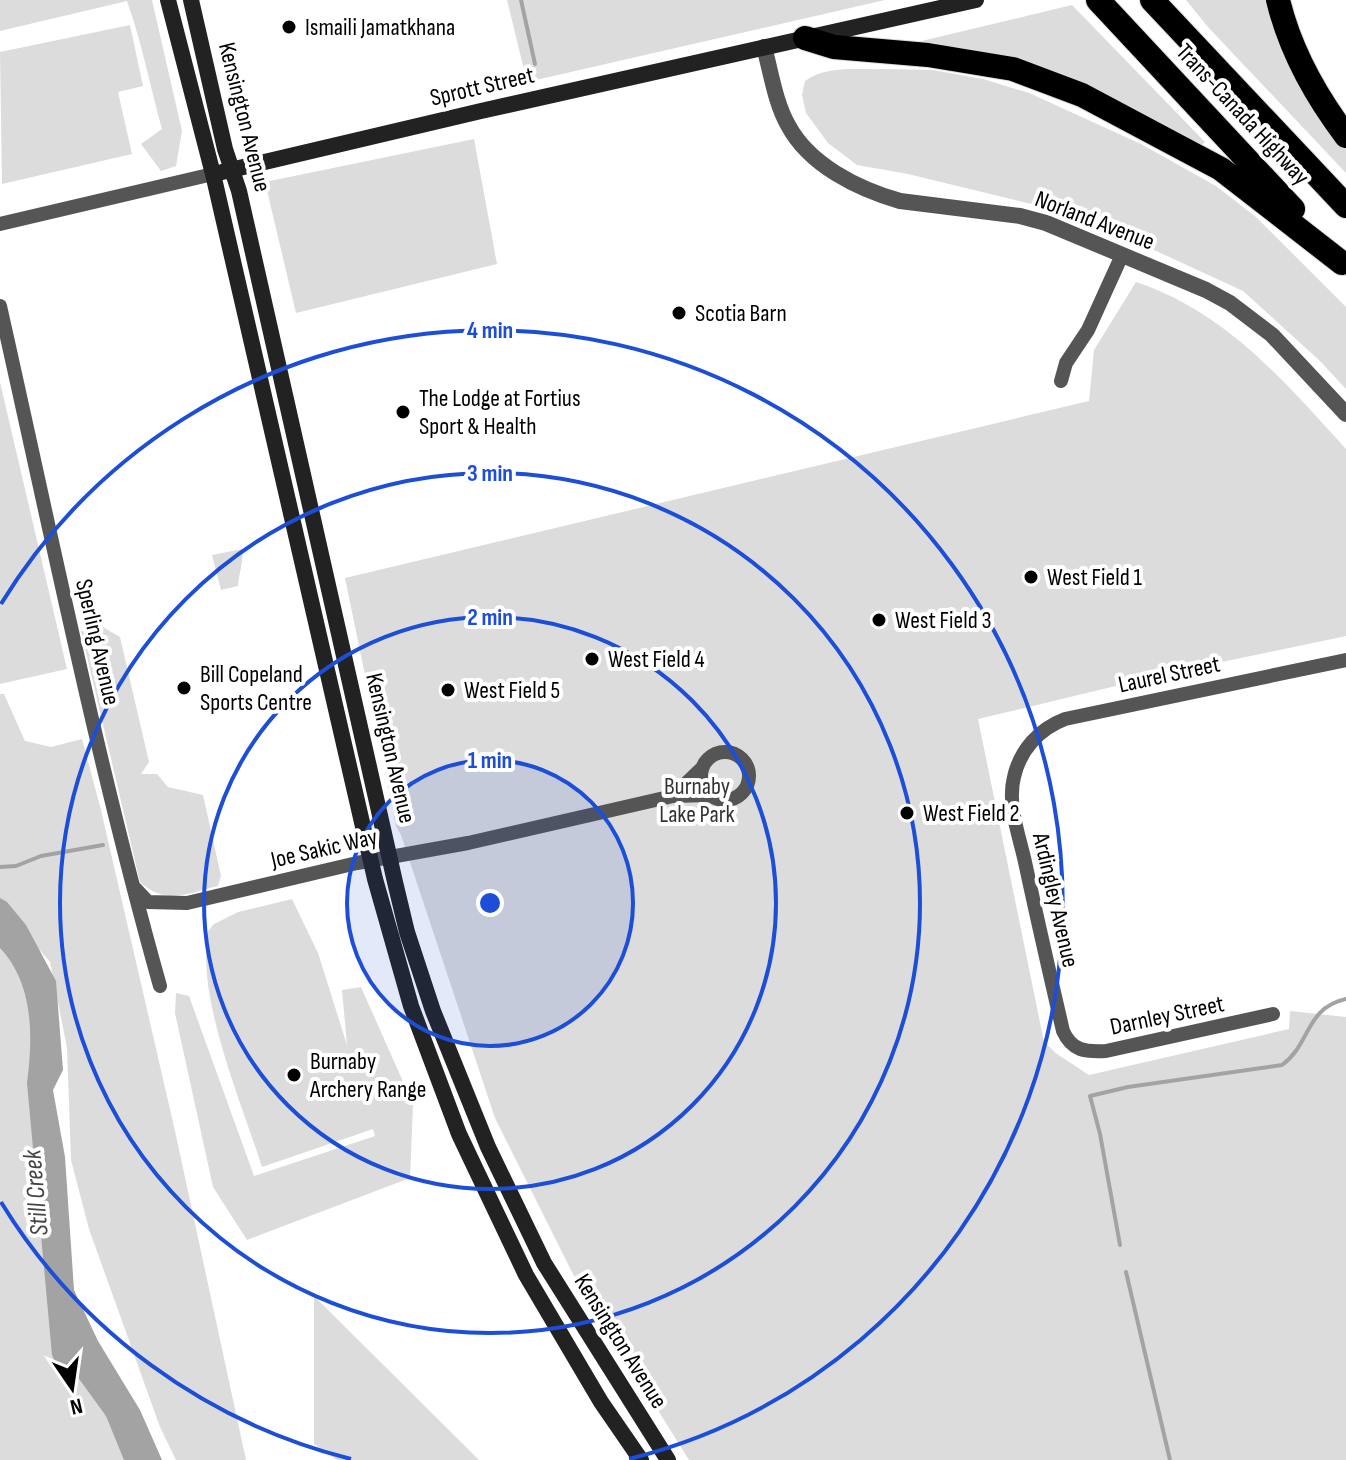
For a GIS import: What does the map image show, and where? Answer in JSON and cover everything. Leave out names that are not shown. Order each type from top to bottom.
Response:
[{"type":"highway","name":"Trans-Canada Highway","points":[[1098,0],[1344,266]]},
{"type":"highway","name":"Trans-Canada Highway","points":[[1152,0],[1346,206]]},
{"type":"highway","points":[[1278,0],[1293,47],[1306,74],[1346,136]]},
{"type":"highway","points":[[805,38],[834,47],[928,55],[1013,69],[1082,95],[1221,169],[1344,266]]},
{"type":"main road","name":"Kensington Avenue","points":[[168,0],[213,174],[371,860],[411,1006],[459,1134],[526,1275],[601,1402],[641,1460]]},
{"type":"main road","name":"Kensington Avenue","points":[[191,0],[407,932],[429,998],[488,1147],[544,1263],[668,1460]]},
{"type":"main road","name":"Sprott Street","points":[[213,174],[976,0]]},
{"type":"street","name":"Norland Avenue","points":[[764,47],[788,126],[812,155],[847,179],[900,201],[1020,216],[1046,223],[1206,290],[1272,335],[1346,414]]},
{"type":"street","name":"Sprott Street","points":[[0,224],[213,174]]},
{"type":"street","points":[[1061,381],[1066,363],[1088,330],[1122,255]]},
{"type":"street","name":"Sperling Avenue","points":[[0,306],[132,885],[160,986]]},
{"type":"street","name":"Laurel Street","points":[[1019,761],[1032,741],[1065,719],[1346,660]]},
{"type":"street","name":"Joe Sakic Way","points":[[132,885],[148,902],[187,903],[371,860],[468,843],[673,796],[710,795],[721,800],[737,797],[747,785],[749,770],[740,757],[725,751],[710,757],[673,796]]},
{"type":"street","name":"Ardingley Avenue","points":[[1019,761],[1013,778],[1013,808],[1063,1031],[1071,1046]]},
{"type":"street","points":[[702,768],[702,782],[710,795]]},
{"type":"street","name":"Darnley Street","points":[[1071,1046],[1087,1051],[1106,1051],[1273,1014]]},
{"type":"green space","points":[[0,0],[152,0],[182,131],[176,166],[161,171],[141,144],[162,129],[127,1],[0,31]]},
{"type":"green space","points":[[507,0],[885,0],[527,82]]},
{"type":"green space","points":[[1186,0],[1266,0],[1294,78],[1314,101],[1333,134],[1346,149],[1346,173],[1208,27]]},
{"type":"green space","points":[[1072,5],[1205,142],[1199,147],[909,44]]},
{"type":"green space","points":[[130,25],[143,86],[118,92],[132,154],[2,184],[0,52]]},
{"type":"green space","points":[[833,70],[933,70],[983,79],[1029,93],[1141,144],[1216,186],[1256,217],[1346,307],[1346,389],[1243,291],[1141,244],[1052,209],[908,174],[857,165],[828,143],[806,113],[802,95],[805,81],[813,76]]},
{"type":"green space","points":[[474,139],[497,264],[296,313],[265,182]]},
{"type":"green space","name":"Burnaby Lake Park","points":[[1136,282],[1198,311],[1226,330],[1276,374],[1346,449],[1346,636],[1174,672],[978,719],[1044,1042],[1057,1054],[1089,1075],[1289,1029],[1290,1011],[1346,1017],[1346,1460],[689,1460],[573,1274],[495,1118],[396,826],[345,578],[1089,401],[1094,350]]},
{"type":"green space","points":[[0,382],[67,669],[0,684]]},
{"type":"green space","points":[[242,549],[238,586],[221,590],[212,555]]},
{"type":"green space","points":[[103,627],[120,637],[149,762],[141,774],[157,774],[168,787],[203,795],[221,876],[218,886],[168,896],[140,882],[81,631]]},
{"type":"green space","points":[[0,694],[4,694],[25,741],[51,747],[82,739],[175,1131],[246,1460],[176,1460],[160,1427],[89,1229],[71,1160],[67,1048],[50,962],[0,904]]},
{"type":"green space","points":[[292,899],[318,953],[347,1045],[342,990],[361,987],[413,1104],[410,1178],[247,1240],[213,1187],[175,1013],[176,993],[189,996],[254,1176],[375,1136],[373,1129],[262,1167],[214,1018],[206,958],[208,931],[214,924],[238,912]]},
{"type":"green space","points":[[0,932],[15,946],[38,1028],[59,1338],[137,1460],[0,1460]]},
{"type":"green space","points":[[314,1296],[479,1460],[337,1460],[314,1444]]},
{"type":"shaded area","points":[[0,898],[26,925],[56,981],[63,1070],[53,1090],[65,1157],[74,1290],[98,1341],[140,1410],[162,1460],[124,1460],[106,1416],[77,1376],[58,1369],[52,1355],[27,1083],[30,1048],[28,1012],[19,978],[0,948]]},
{"type":"waterway","points":[[521,0],[535,64]]},
{"type":"waterway","points":[[0,867],[103,845]]},
{"type":"waterway","points":[[1120,1245],[1090,1096],[1128,1087],[1282,1065],[1291,1057],[1315,1018],[1323,1010],[1346,999]]},
{"type":"waterway","points":[[1126,1272],[1170,1460]]},
{"type":"place","name":"Ismaili Jamatkhana","points":[[289,27]]},
{"type":"place","name":"Scotia Barn","points":[[679,313]]},
{"type":"place","name":"The Lodge at Fortius Sport & Health","points":[[403,412]]},
{"type":"place","name":"West Field 1","points":[[1031,577]]},
{"type":"place","name":"West Field 3","points":[[879,620]]},
{"type":"place","name":"West Field 4","points":[[592,659]]},
{"type":"place","name":"Bill Copeland Sports Centre","points":[[184,688]]},
{"type":"place","name":"West Field 5","points":[[448,690]]},
{"type":"place","name":"West Field 2","points":[[907,813]]},
{"type":"place","name":"Burnaby Archery Range","points":[[294,1075]]},
{"type":"water label","name":"Still Creek","points":[[35,1193]]}]
